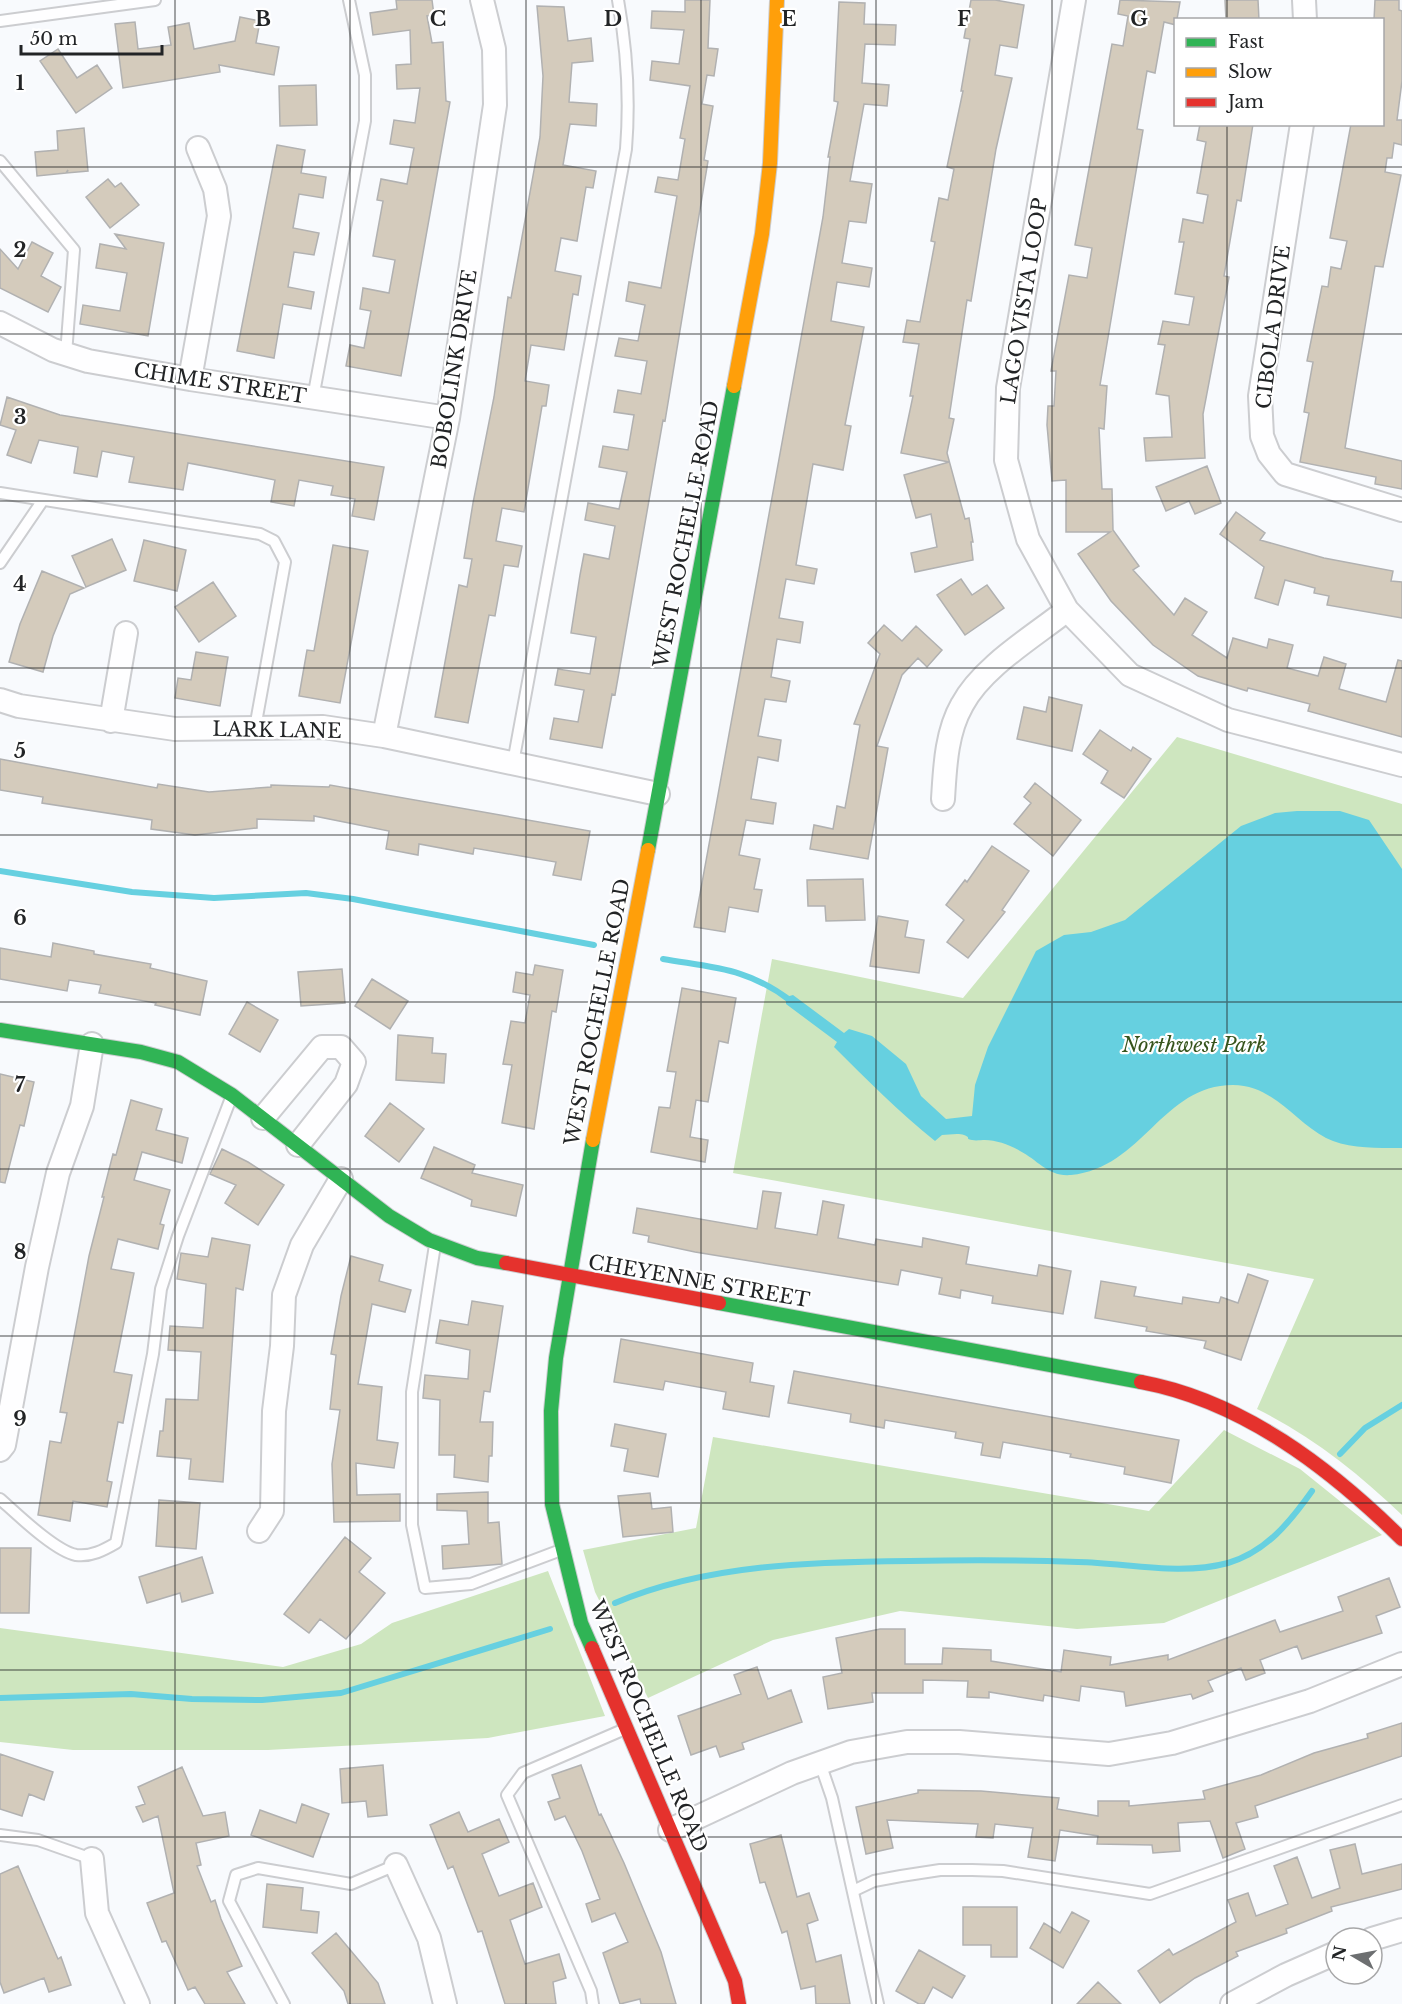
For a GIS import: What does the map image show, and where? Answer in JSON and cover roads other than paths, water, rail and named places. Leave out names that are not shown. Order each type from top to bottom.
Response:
[{"type":"street","name":"BOBOLINK DRIVE","points":[[384,736],[448,418],[495,105],[494,49],[482,0]]},
{"type":"street","name":"WEST ROCHELLE ROAD","points":[[739,2004],[735,1980],[581,1623],[552,1504],[551,1411],[568,1277],[762,234],[770,163],[777,0]]},
{"type":"street","name":"LAGO VISTA LOOP","points":[[1074,0],[1008,388],[1006,460],[1028,539],[1067,610],[1130,675],[1228,720],[1402,765]]},
{"type":"street","points":[[1304,0],[1305,18]]},
{"type":"street","name":"CIBOLA DRIVE","points":[[1302,126],[1260,396],[1262,436],[1269,454],[1285,474],[1402,510]]},
{"type":"street","points":[[190,379],[219,216],[215,189],[198,148]]},
{"type":"street","name":"CHIME STREET","points":[[0,323],[66,354],[88,361],[190,379],[448,418]]},
{"type":"street","points":[[943,799],[945,760],[961,706],[978,681],[1067,610]]},
{"type":"street","points":[[111,721],[126,633]]},
{"type":"street","name":"LARK LANE","points":[[0,700],[19,706],[175,729],[323,727],[384,736],[658,794]]},
{"type":"street","name":"CHEYENNE STREET","points":[[0,1030],[141,1052],[178,1062],[232,1095],[388,1216],[436,1242],[477,1258],[568,1277],[1146,1383],[1194,1396],[1288,1442],[1368,1503],[1402,1539]]},
{"type":"street","points":[[0,1450],[4,1445],[56,1183],[82,1106],[92,1044]]},
{"type":"street","points":[[263,1118],[322,1047],[341,1047],[354,1062],[346,1084],[298,1145]]},
{"type":"street","points":[[259,1531],[272,1511],[274,1411],[282,1346],[284,1295],[302,1245],[341,1179]]},
{"type":"street","points":[[670,1830],[792,1773],[851,1752],[907,1742],[959,1742],[1109,1754],[1172,1743],[1299,1704],[1402,1664]]},
{"type":"street","points":[[92,1859],[98,1913],[138,2004]]},
{"type":"street","points":[[396,1865],[429,1938],[445,2004]]},
{"type":"street","points":[[1384,1935],[1402,1930]]},
{"type":"street","points":[[1232,2004],[1286,1975],[1324,1958]]},
{"type":"lane","points":[[0,21],[155,0]]},
{"type":"lane","points":[[313,398],[365,120],[365,75],[349,0]]},
{"type":"lane","points":[[513,764],[626,149],[629,113],[626,39],[618,0]]},
{"type":"lane","points":[[0,161],[74,250],[66,354]]},
{"type":"lane","points":[[0,493],[260,534],[274,541],[285,562],[255,728]]},
{"type":"lane","points":[[0,563],[43,500]]},
{"type":"lane","points":[[0,1499],[47,1539],[75,1555],[98,1553],[116,1543],[153,1354],[161,1289],[178,1236],[232,1095]]},
{"type":"lane","points":[[436,1242],[412,1392],[412,1525],[425,1588],[471,1584],[562,1550]]},
{"type":"lane","points":[[593,2004],[591,1990],[507,1795],[523,1773],[627,1728]]},
{"type":"lane","points":[[820,1763],[832,1798],[878,2004]]},
{"type":"lane","points":[[853,1891],[883,1879],[940,1870],[972,1870],[1003,1871],[1150,1894],[1402,1805]]},
{"type":"lane","points":[[0,1835],[38,1840],[92,1859]]},
{"type":"lane","points":[[284,2004],[229,1900],[236,1875],[258,1868],[351,1884],[396,1865]]},
{"type":"water","points":[[1340,811],[1369,820],[1402,869],[1402,1148],[1363,1147],[1334,1142],[1314,1131],[1272,1097],[1247,1087],[1233,1085],[1209,1089],[1188,1098],[1117,1158],[1096,1169],[1063,1175],[1050,1171],[1016,1149],[998,1142],[972,1140],[959,1134],[942,1135],[935,1141],[871,1084],[834,1047],[837,1042],[786,1004],[786,997],[793,995],[844,1033],[849,1029],[872,1036],[906,1064],[921,1096],[946,1119],[972,1116],[975,1085],[988,1047],[1036,951],[1064,935],[1091,932],[1125,920],[1241,826],[1275,813]]},
{"type":"waterway","points":[[0,871],[132,892],[214,898],[306,893],[353,899],[594,945]]},
{"type":"waterway","points":[[663,959],[730,971],[760,982],[791,1001]]},
{"type":"waterway","points":[[1340,1454],[1365,1428],[1402,1405]]},
{"type":"waterway","points":[[615,1603],[686,1580],[797,1564],[994,1560],[1078,1562],[1172,1569],[1210,1567],[1242,1558],[1265,1544],[1286,1525],[1312,1491]]},
{"type":"waterway","points":[[0,1698],[131,1694],[192,1699],[262,1700],[341,1693],[550,1629]]},
{"type":"park label","name":"Northwest Park","points":[[1194,1045]]}]
